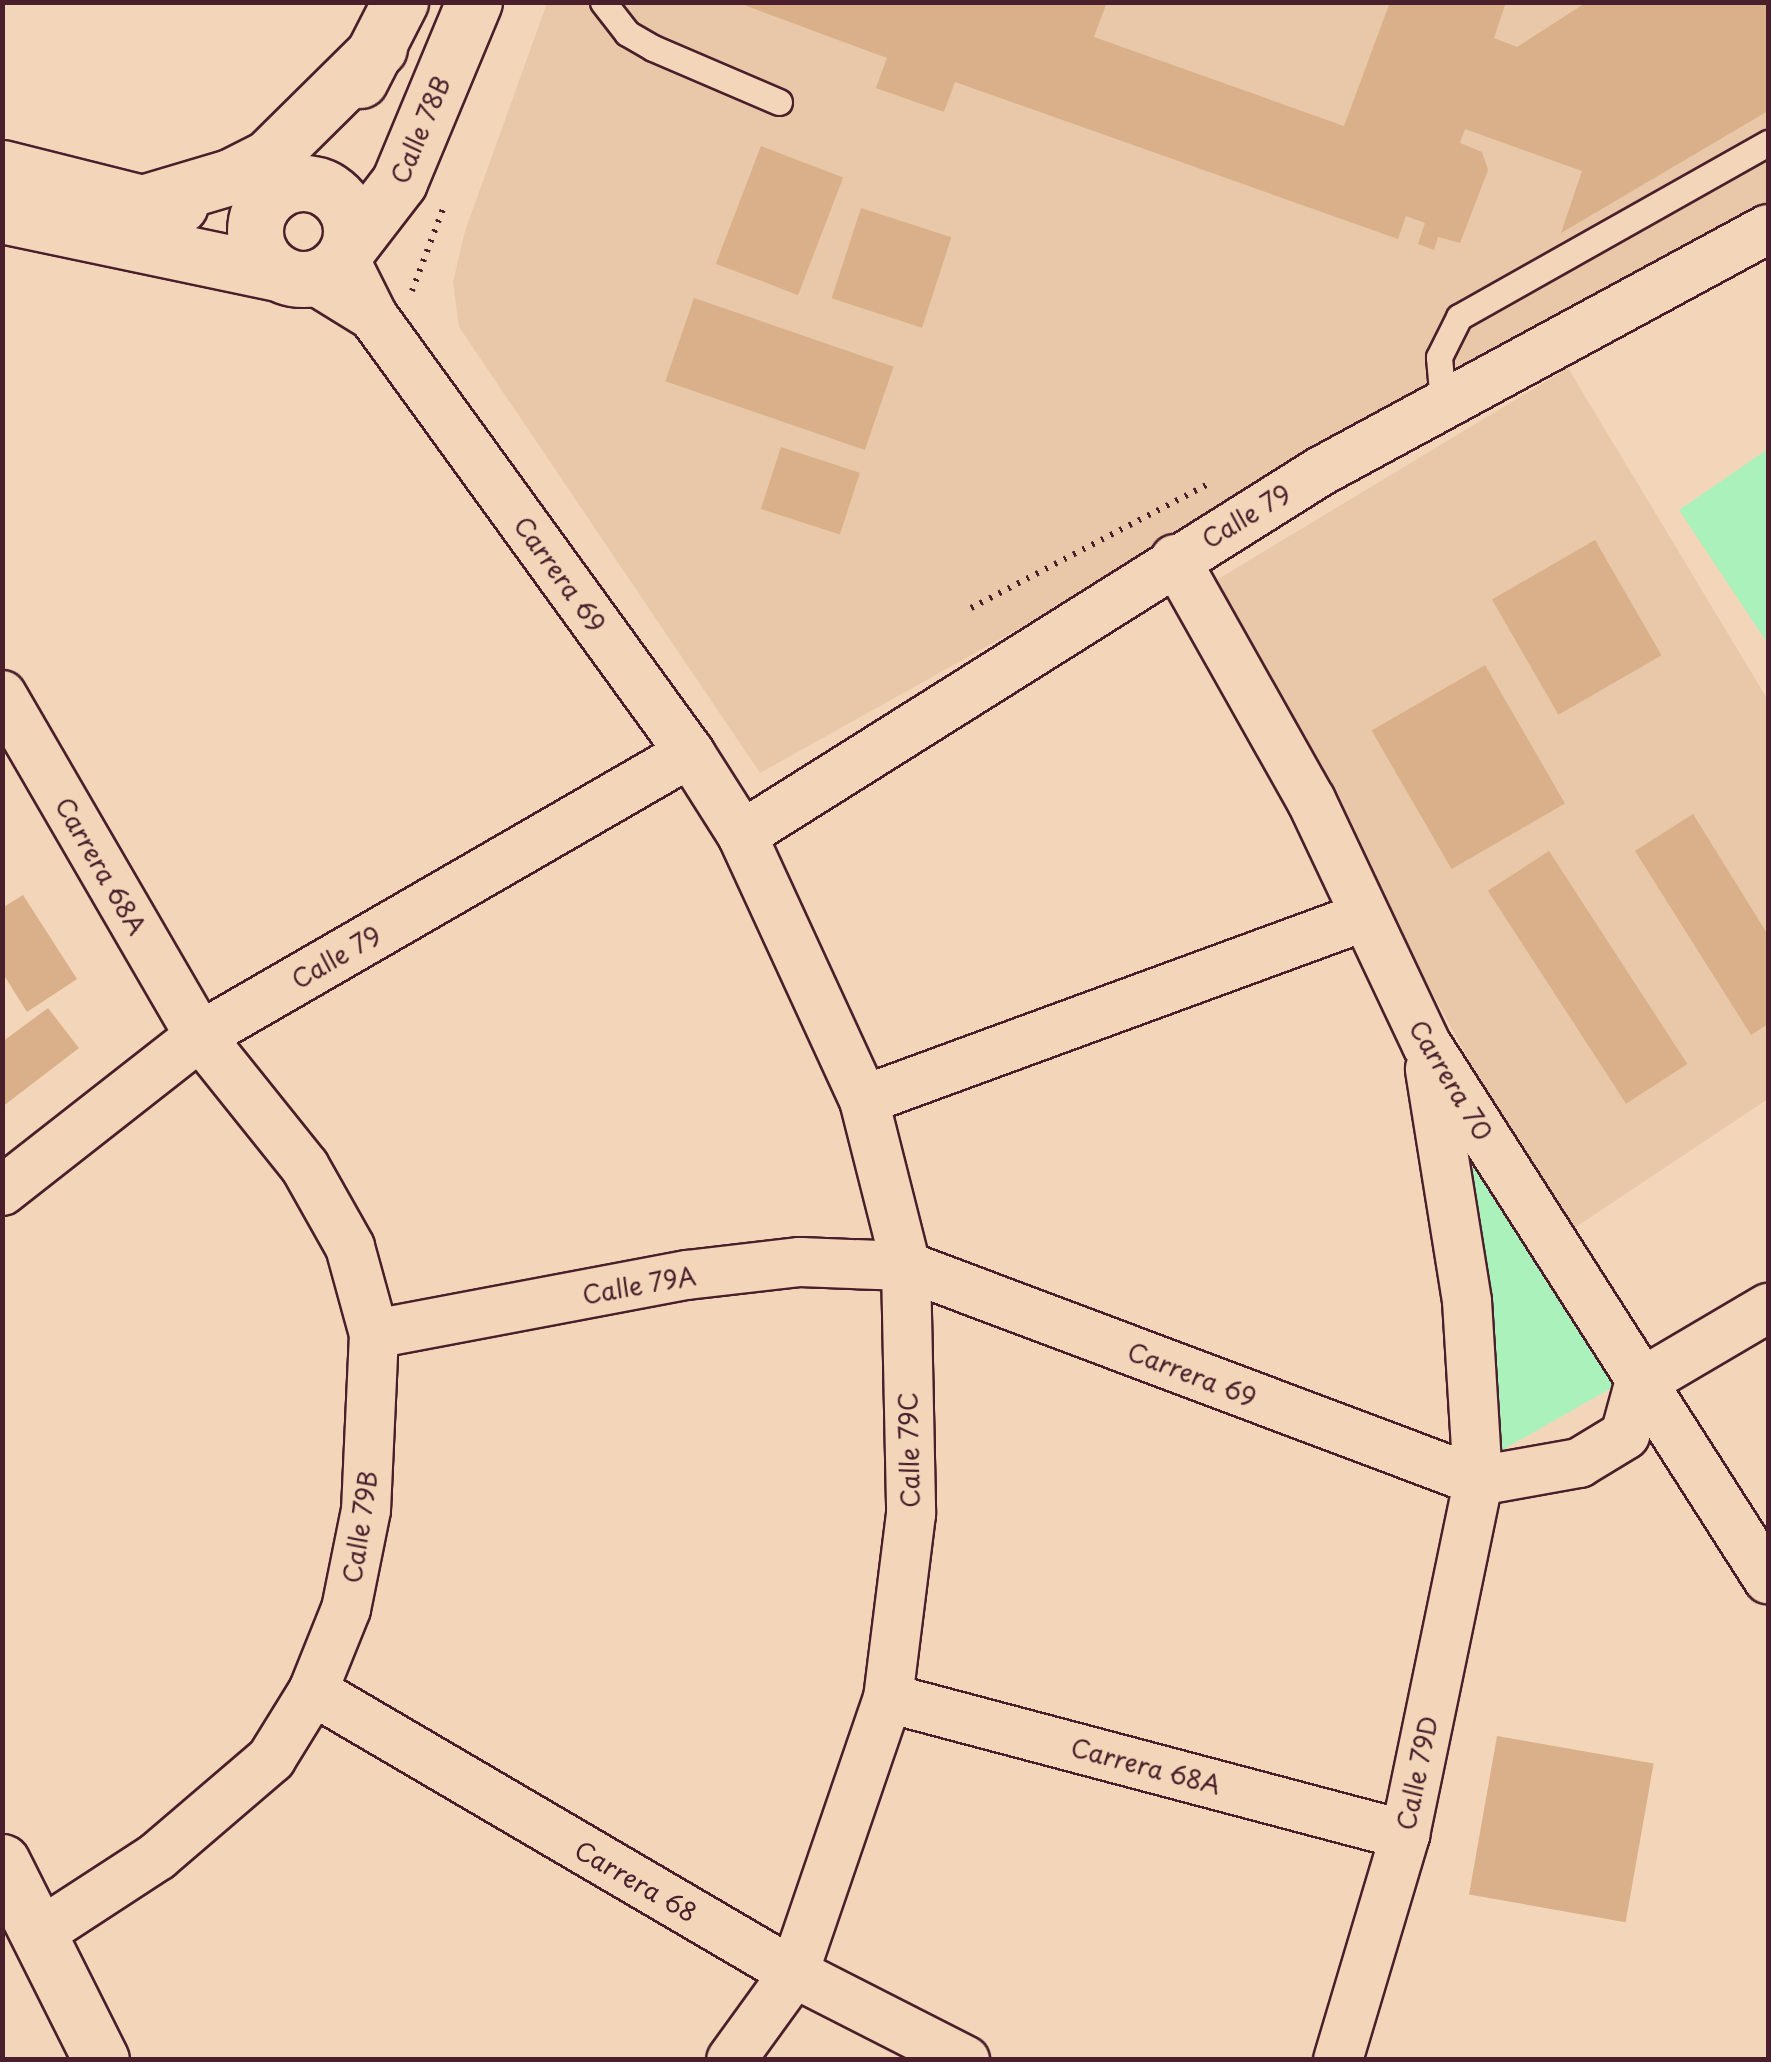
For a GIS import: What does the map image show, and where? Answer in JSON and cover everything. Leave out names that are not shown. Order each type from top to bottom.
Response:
[{"type":"main road","name":"Calle 78B","points":[[322,264],[399,182],[474,2]]},
{"type":"main road","points":[[2,168],[142,204],[200,206],[284,190],[327,188],[346,207],[322,264],[256,239],[284,190],[390,25]]},
{"type":"main road","points":[[142,204],[268,158],[390,25]]},
{"type":"main road","name":"Carrera 69","points":[[2,216],[322,264]]},
{"type":"main road","points":[[2,1862],[101,2060]]},
{"type":"street","name":"Calle 79","points":[[742,835],[1175,558],[1443,402],[1768,229]]},
{"type":"street","name":"Carrera 69","points":[[322,264],[373,316],[690,752],[742,835]]},
{"type":"street","name":"Carrera 70","points":[[1175,558],[1310,800],[1427,1046],[1639,1384],[1768,1578]]},
{"type":"street","name":"Carrera 68A","points":[[2,696],[200,1036]]},
{"type":"street","name":"Calle 79","points":[[2,1191],[200,1036],[690,752]]},
{"type":"street","name":"Calle 79C","points":[[730,2060],[794,1973],[888,1698],[911,1514],[906,1266],[864,1100],[742,835]]},
{"type":"street","points":[[864,1100],[1363,916]]},
{"type":"street","name":"Calle 79B","points":[[37,1935],[158,1856],[271,1759],[312,1691],[346,1609],[366,1510],[374,1334],[350,1248],[305,1167],[200,1036]]},
{"type":"street","name":"Calle 79D","points":[[1338,2060],[1404,1835],[1478,1481],[1468,1301],[1427,1046]]},
{"type":"street","name":"Calle 79A","points":[[374,1334],[687,1275],[800,1262],[906,1266]]},
{"type":"street","name":"Carrera 69","points":[[906,1266],[1478,1481]]},
{"type":"street","points":[[1478,1481],[1578,1463],[1594,1454],[1625,1435],[1639,1384],[1768,1308]]},
{"type":"street","name":"Carrera 68","points":[[312,1691],[794,1973],[965,2060]]},
{"type":"street","name":"Carrera 68A","points":[[888,1698],[1404,1835]]},
{"type":"lane","points":[[603,2],[627,32],[653,48],[779,102]]},
{"type":"lane","points":[[1443,402],[1439,358],[1459,317],[1768,143]]},
{"type":"shaded area","points":[[547,3],[1768,3],[1768,210],[760,773],[459,327],[453,282],[465,231]]},
{"type":"shaded area","points":[[1568,368],[1768,700],[1768,1099],[1564,1235],[1210,584]]},
{"type":"green space","points":[[1768,449],[1768,644],[1679,510]]},
{"type":"green space","points":[[1484,1162],[1622,1382],[1490,1457],[1458,1175]]},
{"type":"building","points":[[736,2],[1107,2],[1094,37],[1344,126],[1390,2],[1506,2],[1494,38],[1517,47],[1587,2],[1768,2],[1768,111],[1561,233],[1582,171],[1465,129],[1460,143],[1482,152],[1488,170],[1460,243],[1438,237],[1434,250],[1418,244],[1425,223],[1406,216],[1398,239],[955,82],[944,112],[876,88],[887,58]]},
{"type":"building","points":[[761,146],[843,178],[798,295],[716,264]]},
{"type":"building","points":[[861,208],[951,237],[922,328],[832,298]]},
{"type":"building","points":[[694,298],[894,367],[865,450],[665,381]]},
{"type":"building","points":[[781,447],[860,473],[840,534],[761,509]]},
{"type":"building","points":[[1595,540],[1662,655],[1558,715],[1492,600]]},
{"type":"building","points":[[1485,665],[1565,804],[1452,869],[1372,731]]},
{"type":"building","points":[[1693,814],[1768,935],[1768,1024],[1751,1035],[1635,851]]},
{"type":"building","points":[[1549,851],[1687,1064],[1626,1104],[1488,891]]},
{"type":"building","points":[[23,895],[77,979],[27,1012],[2,972],[2,908]]},
{"type":"building","points":[[48,1008],[79,1048],[2,1107],[2,1042]]},
{"type":"building","points":[[1497,1736],[1654,1764],[1626,1922],[1469,1895]]}]
